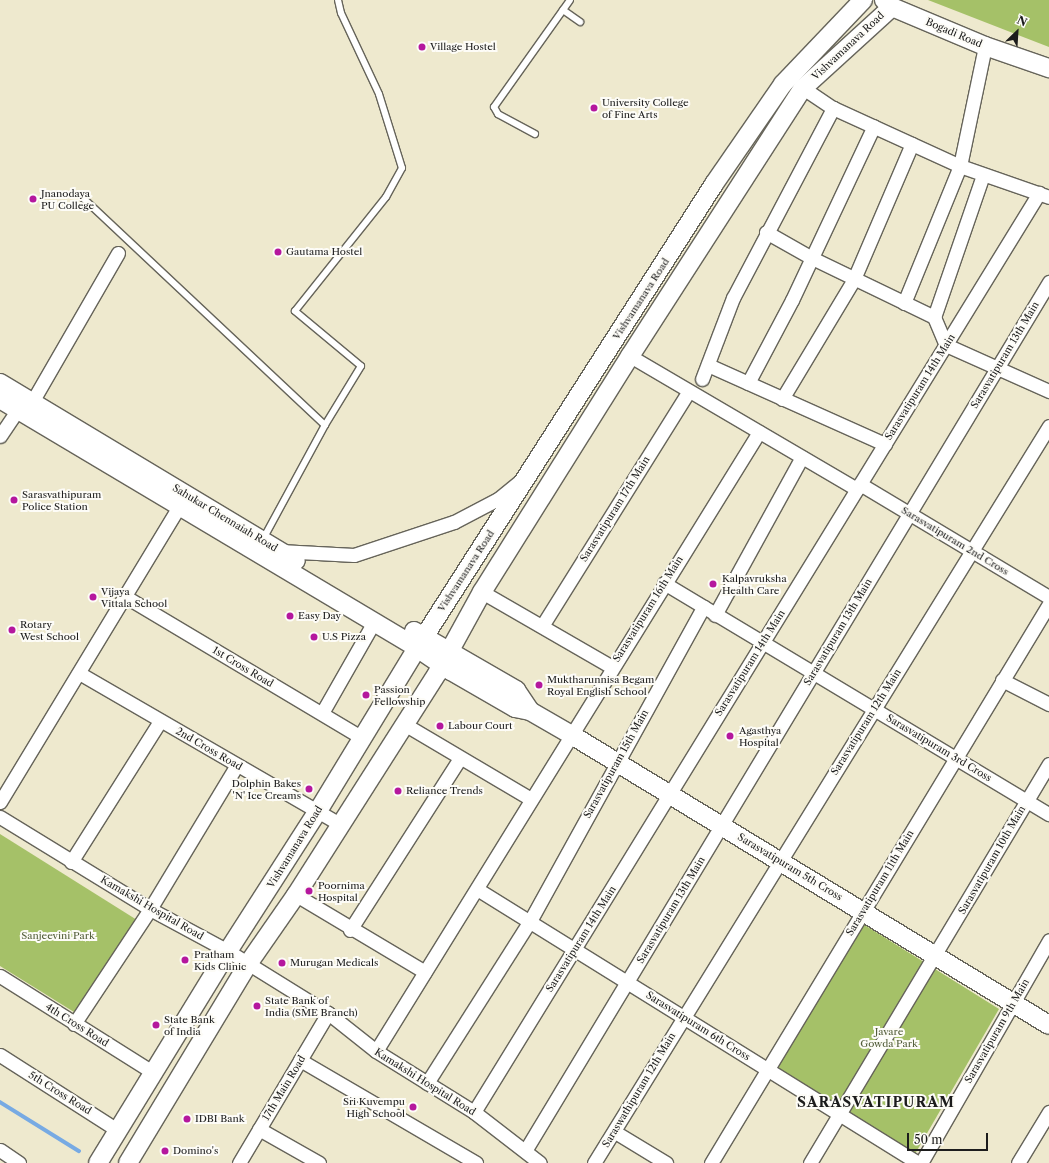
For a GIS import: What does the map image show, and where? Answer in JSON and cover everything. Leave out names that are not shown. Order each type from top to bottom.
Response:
[{"type":"main road","name":"Bogadi Road","points":[[863,0],[886,7],[984,50],[1025,60],[1049,68]]},
{"type":"main road","name":"Vishvamanava Road","points":[[98,1163],[228,951],[318,811],[361,737],[420,642],[714,184],[783,84],[863,0]]},
{"type":"main road","name":"Vishvamanava Road","points":[[128,1163],[248,964],[296,895],[339,824],[446,657],[482,592],[630,356],[803,88],[886,7]]},
{"type":"main road","name":"Sahukar Chennaiah Road","points":[[0,383],[25,403],[179,506],[374,622],[420,642]]},
{"type":"main road","name":"Sahukar Chennaiah Road","points":[[0,399],[25,403],[262,541],[446,657]]},
{"type":"main road","name":"Sarasvatipuram 5th Cross","points":[[446,657],[516,690],[530,711],[670,794],[1049,1026]]},
{"type":"street","points":[[904,303],[960,166],[984,50]]},
{"type":"street","points":[[803,88],[833,108],[960,166],[1044,195]]},
{"type":"street","points":[[702,379],[733,298],[766,232],[833,108]]},
{"type":"street","points":[[748,383],[812,258],[874,126]]},
{"type":"street","points":[[782,399],[854,279],[912,144]]},
{"type":"street","points":[[934,317],[983,175]]},
{"type":"street","name":"Sarasvatipuram 14th Main","points":[[474,1112],[946,345],[1044,195]]},
{"type":"street","points":[[766,232],[812,258],[934,317],[946,345],[1049,391]]},
{"type":"street","points":[[0,436],[25,403],[118,253]]},
{"type":"street","name":"Sarasvatipuram 13th Main","points":[[525,1151],[628,983],[1049,282]]},
{"type":"street","name":"Sarasvatipuram 2nd Cross","points":[[630,356],[802,457],[910,514],[1049,597]]},
{"type":"street","points":[[708,365],[885,444]]},
{"type":"street","name":"Sarasvatipuram 17th Main","points":[[542,626],[689,391]]},
{"type":"street","name":"Sarasvatipuram 12th Main","points":[[683,1017],[1049,426]]},
{"type":"street","name":"Sarasvatipuram 16th Main","points":[[376,1052],[477,889],[570,734],[759,432]]},
{"type":"street","points":[[714,615],[802,457]]},
{"type":"street","points":[[278,551],[354,555],[454,522],[498,499],[527,476]]},
{"type":"street","points":[[0,802],[126,597],[179,506]]},
{"type":"street","name":"Sarasvatipuram 3rd Cross","points":[[664,583],[704,607],[714,615],[814,673],[1049,814]]},
{"type":"street","points":[[482,592],[612,667]]},
{"type":"street","name":"1st Cross Road","points":[[126,597],[361,737]]},
{"type":"street","name":"Sarasvatipuram 11th Main","points":[[711,1163],[1049,604]]},
{"type":"street","name":"Sarasvatipuram 15th Main","points":[[427,1084],[530,921],[616,762],[704,607]]},
{"type":"street","points":[[322,714],[374,622]]},
{"type":"street","name":"2nd Cross Road","points":[[79,673],[339,824]]},
{"type":"street","points":[[1002,680],[1049,704]]},
{"type":"street","points":[[71,862],[160,721]]},
{"type":"street","points":[[404,724],[531,799]]},
{"type":"street","points":[[350,930],[460,758]]},
{"type":"street","name":"Sarasvatipuram 10th Main","points":[[810,1163],[936,956],[1049,764]]},
{"type":"street","points":[[74,1024],[150,909],[236,765]]},
{"type":"street","name":"Kamakshi Hospital Road","points":[[0,817],[71,862],[150,909],[228,951],[328,1013],[376,1052],[474,1112],[540,1163]]},
{"type":"street","name":"Sarasvatipuram 6th Cross","points":[[477,889],[919,1163]]},
{"type":"street","points":[[296,895],[350,930],[425,972]]},
{"type":"street","name":"Sarasvatipuram 9th Main","points":[[919,1163],[1049,940]]},
{"type":"street","name":"4th Cross Road","points":[[0,976],[154,1073]]},
{"type":"street","name":"17th Main Road","points":[[239,1163],[328,1013]]},
{"type":"street","name":"Saraswathipuram 12th Main","points":[[594,1163],[615,1132],[683,1017]]},
{"type":"street","name":"5th Cross Road","points":[[0,1055],[119,1130]]},
{"type":"street","points":[[300,1060],[476,1163]]},
{"type":"street","points":[[1018,1163],[1049,1112]]},
{"type":"street","points":[[259,1129],[319,1163]]},
{"type":"street","points":[[615,1132],[666,1163]]},
{"type":"street","points":[[0,1150],[19,1163]]},
{"type":"lane","points":[[262,541],[325,425],[361,366],[295,311],[386,197],[402,168],[379,94],[341,13],[338,0]]},
{"type":"lane","points":[[535,134],[498,114],[494,107],[570,0]]},
{"type":"lane","points":[[563,10],[580,22]]},
{"type":"lane","points":[[83,198],[325,425]]},
{"type":"green space","points":[[928,0],[1049,0],[1049,47]]},
{"type":"green space","name":"Sanjeevini Park","points":[[0,834],[137,920],[74,1012],[0,966]]},
{"type":"green space","name":"Javare Gowda Park","points":[[863,924],[999,1009],[915,1154],[775,1068]]},
{"type":"waterway","points":[[0,1102],[79,1151]]},
{"type":"place","name":"Village Hostel","points":[[422,47]]},
{"type":"place","name":"University College of Fine Arts","points":[[594,108]]},
{"type":"place","name":"Jnanodaya PU College","points":[[33,199]]},
{"type":"place","name":"Gautama Hostel","points":[[278,252]]},
{"type":"place","name":"Sarasvathipuram Police Station","points":[[14,500]]},
{"type":"place","name":"Kalpavruksha Health Care","points":[[713,584]]},
{"type":"place","name":"Vijaya Vittala School","points":[[93,597]]},
{"type":"place","name":"Easy Day","points":[[290,616]]},
{"type":"place","name":"Rotary West School","points":[[12,630]]},
{"type":"place","name":"U.S Pizza","points":[[314,637]]},
{"type":"place","name":"Muktharunnisa Begam Royal English School","points":[[539,685]]},
{"type":"place","name":"Passion Fellowship","points":[[366,695]]},
{"type":"place","name":"Labour Court","points":[[440,726]]},
{"type":"place","name":"Agasthya Hospital","points":[[730,736]]},
{"type":"place","name":"Dolphin Bakes 'N' Ice Creams","points":[[309,789]]},
{"type":"place","name":"Reliance Trends","points":[[398,791]]},
{"type":"place","name":"Poornima Hospital","points":[[309,891]]},
{"type":"place","name":"Pratham Kids Clinic","points":[[185,960]]},
{"type":"place","name":"Murugan Medicals","points":[[282,963]]},
{"type":"place","name":"State Bank of India (SME Branch)","points":[[257,1006]]},
{"type":"place","name":"State Bank of India","points":[[156,1025]]},
{"type":"place","name":"Sri Kuvempu High School","points":[[413,1107]]},
{"type":"place","name":"IDBI Bank","points":[[187,1119]]},
{"type":"place","name":"Domino's","points":[[165,1151]]},
{"type":"district","name":"SARASVATIPURAM","points":[[876,1102]]}]
